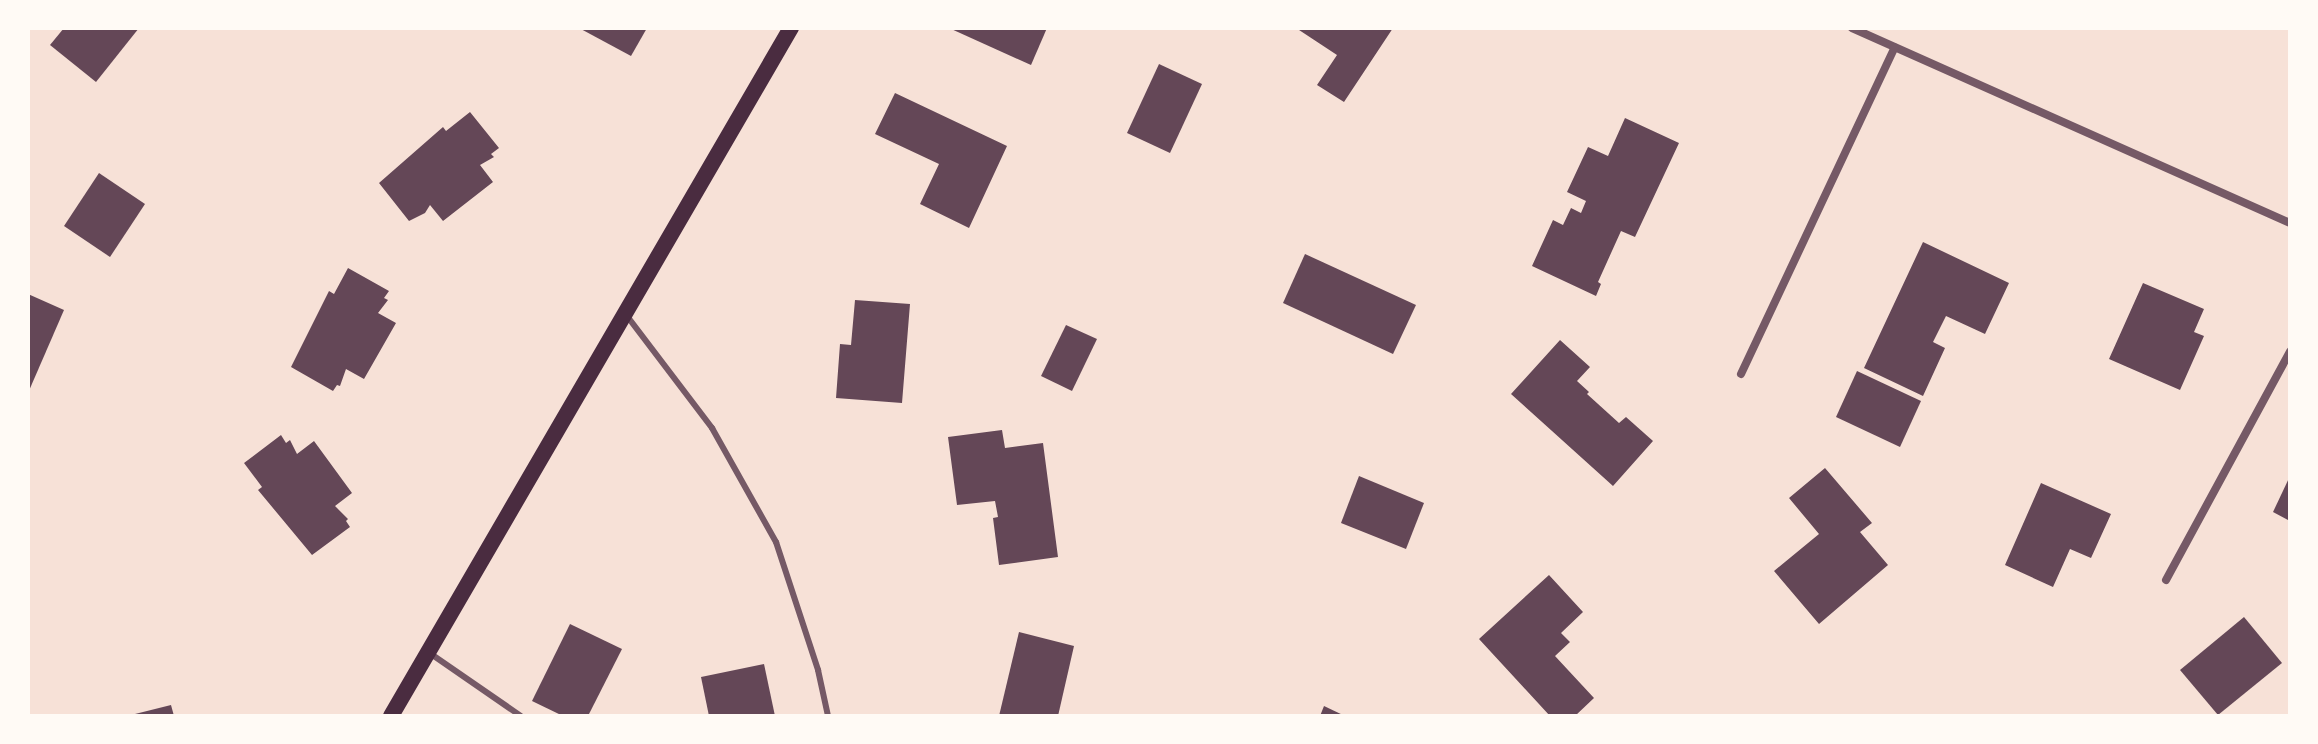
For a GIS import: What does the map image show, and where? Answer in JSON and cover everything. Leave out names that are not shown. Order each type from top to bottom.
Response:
[{"type":"main road","points":[[391,716],[791,28]]},
{"type":"street","points":[[1852,28],[2290,223]]},
{"type":"street","points":[[1741,374],[1895,47]]},
{"type":"street","points":[[2166,580],[2290,352]]},
{"type":"lane","points":[[625,313],[712,428],[776,542],[818,670],[828,716]]},
{"type":"lane","points":[[428,652],[521,716]]},
{"type":"building","points":[[64,28],[139,28],[96,82],[50,45]]},
{"type":"building","points":[[579,28],[647,28],[631,56]]},
{"type":"building","points":[[949,28],[1047,28],[1031,65]]},
{"type":"building","points":[[1296,28],[1393,28],[1344,102],[1317,85],[1337,55]]},
{"type":"building","points":[[1159,64],[1202,84],[1170,153],[1127,133]]},
{"type":"building","points":[[895,93],[1007,146],[969,228],[920,204],[939,164],[875,134]]},
{"type":"building","points":[[470,112],[499,148],[491,154],[494,157],[480,165],[493,182],[443,221],[430,205],[425,213],[409,221],[379,183],[443,127],[446,131]]},
{"type":"building","points":[[1625,118],[1679,143],[1635,237],[1621,231],[1598,282],[1601,284],[1596,296],[1532,266],[1553,220],[1563,225],[1571,208],[1581,213],[1586,201],[1567,192],[1588,147],[1608,156]]},
{"type":"building","points":[[99,173],[145,204],[110,257],[64,226]]},
{"type":"building","points":[[1923,242],[2009,283],[1985,334],[1946,316],[1933,342],[1945,348],[1923,396],[1864,368]]},
{"type":"building","points":[[1305,254],[1416,305],[1393,354],[1283,303]]},
{"type":"building","points":[[348,268],[389,291],[384,298],[388,300],[378,313],[396,323],[364,379],[346,369],[340,386],[337,385],[333,391],[291,367],[329,291],[334,294]]},
{"type":"building","points":[[2143,283],[2204,309],[2194,332],[2204,336],[2180,390],[2109,359]]},
{"type":"building","points":[[28,294],[64,310],[28,393]]},
{"type":"building","points":[[855,300],[910,304],[902,403],[836,398],[840,344],[851,345]]},
{"type":"building","points":[[1066,325],[1097,339],[1072,391],[1041,376]]},
{"type":"building","points":[[1560,340],[1590,367],[1577,381],[1589,392],[1587,394],[1619,423],[1626,417],[1653,441],[1613,486],[1511,394]]},
{"type":"building","points":[[1857,371],[1921,401],[1900,447],[1836,417]]},
{"type":"building","points":[[1002,430],[1005,448],[1043,443],[1058,557],[999,565],[993,518],[998,517],[995,501],[957,505],[948,437]]},
{"type":"building","points":[[281,435],[286,443],[290,440],[297,454],[314,441],[352,493],[335,506],[348,519],[346,521],[350,527],[312,555],[258,490],[262,487],[244,463]]},
{"type":"building","points":[[1825,468],[1872,523],[1860,532],[1888,565],[1819,624],[1774,571],[1819,534],[1789,498]]},
{"type":"building","points":[[1359,476],[1424,503],[1406,549],[1341,523]]},
{"type":"building","points":[[2290,476],[2290,521],[2273,512]]},
{"type":"building","points":[[2041,483],[2111,514],[2091,558],[2070,549],[2053,587],[2005,565]]},
{"type":"building","points":[[1549,575],[1583,612],[1561,633],[1570,642],[1555,656],[1594,698],[1575,716],[1550,716],[1479,639]]},
{"type":"building","points":[[2244,617],[2282,663],[2218,715],[2180,670]]},
{"type":"building","points":[[570,624],[622,649],[588,716],[563,716],[532,701]]},
{"type":"building","points":[[1019,632],[1074,646],[1058,716],[999,716]]},
{"type":"building","points":[[764,664],[775,716],[709,716],[701,677]]},
{"type":"building","points":[[171,705],[174,716],[131,716],[131,715]]},
{"type":"building","points":[[1324,706],[1345,716],[1320,716]]}]
